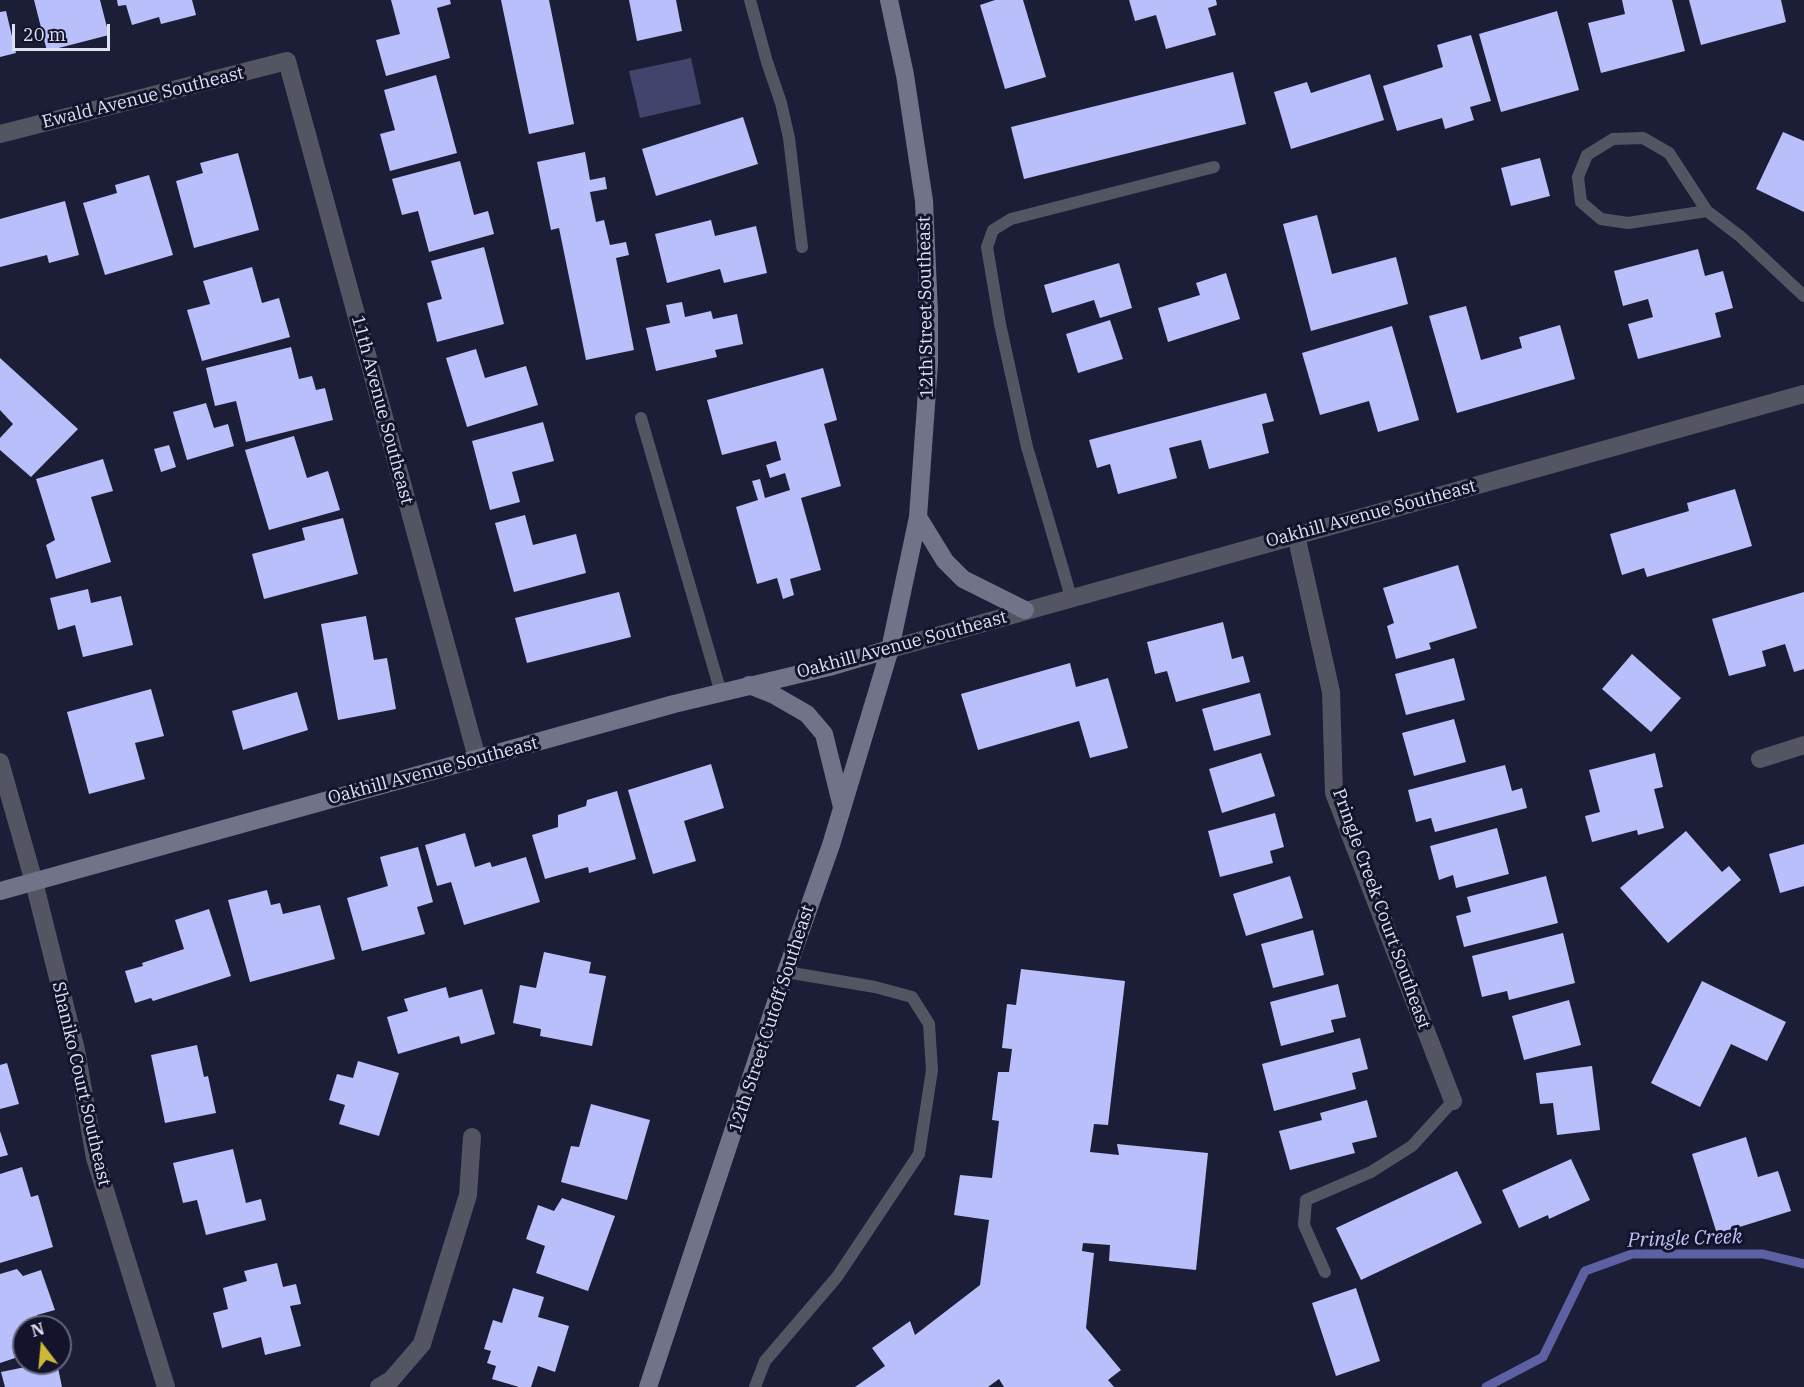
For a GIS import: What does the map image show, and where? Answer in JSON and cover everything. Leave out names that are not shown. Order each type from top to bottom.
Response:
[{"type":"main road","name":"12th Street Southeast","points":[[889,0],[905,75],[924,201],[930,312],[929,363],[918,517],[890,649]]},
{"type":"main road","points":[[918,517],[945,561],[963,579],[1025,610]]},
{"type":"main road","name":"Oakhill Avenue Southeast","points":[[0,891],[477,758],[749,685],[829,667],[890,649]]},
{"type":"main road","name":"12th Street Cutoff Southeast","points":[[648,1387],[831,844],[890,649]]},
{"type":"main road","points":[[749,685],[807,714],[824,734],[842,807]]},
{"type":"street","name":"Ewald Avenue Southeast","points":[[0,134],[287,61]]},
{"type":"street","name":"11th Avenue Southeast","points":[[287,61],[477,758]]},
{"type":"street","name":"Oakhill Avenue Southeast","points":[[890,649],[1804,394]]},
{"type":"street","name":"Pringle Creek Court Southeast","points":[[1296,535],[1330,692],[1334,793],[1453,1101]]},
{"type":"street","points":[[1760,759],[1804,745]]},
{"type":"street","name":"Shaniko Court Southeast","points":[[0,762],[34,882],[76,1050],[95,1158],[166,1387]]},
{"type":"street","points":[[379,1387],[391,1380],[422,1344],[468,1195],[472,1137]]},
{"type":"lane","points":[[750,0],[781,103],[789,138],[802,247]]},
{"type":"lane","points":[[1707,211],[1628,223],[1601,219],[1581,202],[1578,177],[1587,155],[1596,149],[1613,139],[1643,138],[1669,153],[1707,211],[1740,237],[1804,296]]},
{"type":"lane","points":[[1071,597],[1027,447],[1000,324],[987,247],[993,230],[1011,219],[1214,167]]},
{"type":"lane","points":[[641,418],[721,693]]},
{"type":"lane","points":[[755,1387],[765,1361],[837,1276],[919,1154],[932,1070],[929,1024],[912,998],[875,987],[786,972]]},
{"type":"lane","points":[[1325,1272],[1304,1225],[1306,1200],[1371,1172],[1413,1146],[1453,1101]]},
{"type":"shaded area","points":[[691,58],[701,104],[640,118],[629,71]]},
{"type":"building","points":[[34,0],[100,0],[109,35],[47,51]]},
{"type":"building","points":[[117,0],[192,0],[196,15],[161,24],[159,17],[132,25],[126,5],[118,6]]},
{"type":"building","points":[[391,0],[450,0],[451,4],[437,8],[450,58],[386,76],[376,40],[400,34]]},
{"type":"building","points":[[501,0],[549,0],[574,124],[529,134]]},
{"type":"building","points":[[629,0],[676,0],[682,31],[637,41]]},
{"type":"building","points":[[995,0],[1023,0],[1046,77],[1005,89],[980,5]]},
{"type":"building","points":[[1129,0],[1216,0],[1217,5],[1208,8],[1216,35],[1166,49],[1156,15],[1135,21]]},
{"type":"building","points":[[1622,0],[1672,0],[1685,51],[1601,73],[1588,23],[1625,14]]},
{"type":"building","points":[[1689,0],[1781,0],[1786,22],[1701,45]]},
{"type":"building","points":[[6,11],[16,53],[0,57],[0,12]]},
{"type":"building","points":[[1557,11],[1579,90],[1501,112],[1479,34]]},
{"type":"building","points":[[1471,35],[1491,101],[1470,107],[1474,120],[1445,129],[1442,118],[1397,131],[1383,86],[1443,67],[1437,45]]},
{"type":"building","points":[[1233,72],[1246,124],[1024,179],[1011,127]]},
{"type":"building","points":[[1370,74],[1384,120],[1291,149],[1274,92],[1307,82],[1311,93]]},
{"type":"building","points":[[436,75],[457,153],[390,171],[380,134],[395,130],[384,90]]},
{"type":"building","points":[[743,117],[758,164],[656,196],[642,149]]},
{"type":"building","points":[[1783,132],[1804,141],[1804,212],[1756,189]]},
{"type":"building","points":[[585,152],[590,180],[605,177],[607,189],[590,192],[596,222],[604,220],[610,245],[626,242],[629,255],[616,258],[634,350],[586,360],[559,228],[551,230],[537,162]]},
{"type":"building","points":[[238,153],[259,230],[194,248],[176,181],[203,173],[200,163]]},
{"type":"building","points":[[1540,158],[1550,196],[1511,206],[1501,168]]},
{"type":"building","points":[[460,161],[474,215],[488,211],[494,234],[429,252],[418,211],[402,215],[392,179]]},
{"type":"building","points":[[149,175],[173,255],[105,275],[83,203],[117,193],[115,185]]},
{"type":"building","points":[[65,201],[79,255],[49,263],[47,255],[0,267],[0,219]]},
{"type":"building","points":[[1317,215],[1332,274],[1396,257],[1408,304],[1311,331],[1283,224]]},
{"type":"building","points":[[711,220],[715,236],[756,226],[767,273],[724,283],[720,269],[667,283],[655,234]]},
{"type":"building","points":[[484,247],[504,324],[437,342],[427,303],[442,299],[431,261]]},
{"type":"building","points":[[1698,249],[1705,276],[1723,271],[1733,308],[1715,313],[1721,337],[1638,359],[1628,324],[1653,317],[1648,299],[1623,306],[1614,271]]},
{"type":"building","points":[[1119,263],[1132,308],[1100,318],[1094,300],[1052,313],[1044,285]]},
{"type":"building","points":[[252,267],[262,303],[279,298],[290,337],[202,361],[187,310],[210,304],[203,281]]},
{"type":"building","points":[[1226,273],[1240,319],[1168,342],[1158,308],[1200,295],[1196,283]]},
{"type":"building","points":[[682,302],[685,317],[711,311],[713,319],[737,314],[743,344],[715,350],[717,357],[656,371],[646,328],[670,323],[666,305]]},
{"type":"building","points":[[1466,306],[1481,360],[1522,348],[1519,337],[1560,325],[1575,379],[1457,413],[1429,316]]},
{"type":"building","points":[[1110,320],[1123,359],[1078,373],[1066,334]]},
{"type":"building","points":[[1392,326],[1419,420],[1378,432],[1369,401],[1320,415],[1302,353]]},
{"type":"building","points":[[291,347],[299,379],[312,376],[316,390],[325,388],[333,420],[246,442],[236,401],[215,406],[206,368]]},
{"type":"building","points":[[476,349],[485,378],[526,366],[538,405],[467,427],[446,358]]},
{"type":"building","points":[[0,358],[78,429],[31,477],[0,450],[0,438],[13,424],[0,410]]},
{"type":"building","points":[[823,368],[837,420],[824,424],[841,486],[801,498],[821,570],[790,579],[794,595],[783,599],[777,578],[757,584],[736,507],[758,500],[752,481],[760,479],[765,498],[790,490],[785,473],[770,478],[766,465],[781,460],[776,441],[722,455],[707,400]]},
{"type":"building","points":[[1266,393],[1274,421],[1262,424],[1269,453],[1209,469],[1201,440],[1169,448],[1177,478],[1118,494],[1110,464],[1097,468],[1089,440]]},
{"type":"building","points":[[206,403],[214,428],[228,424],[234,446],[187,460],[173,412]]},
{"type":"building","points":[[543,422],[554,461],[512,472],[520,502],[490,510],[472,441]]},
{"type":"building","points":[[294,436],[307,478],[328,471],[340,510],[269,530],[245,450]]},
{"type":"building","points":[[169,445],[176,467],[161,472],[154,449]]},
{"type":"building","points":[[103,459],[113,491],[91,497],[111,562],[56,579],[46,545],[55,540],[36,479]]},
{"type":"building","points":[[1735,489],[1752,546],[1647,577],[1644,568],[1622,575],[1610,534],[1689,511],[1687,503]]},
{"type":"building","points":[[525,515],[533,545],[576,534],[586,573],[514,592],[495,523]]},
{"type":"building","points":[[343,518],[358,574],[264,599],[252,554],[305,540],[302,528]]},
{"type":"building","points":[[1458,565],[1477,628],[1429,643],[1431,649],[1396,659],[1387,626],[1394,623],[1383,588]]},
{"type":"building","points":[[88,589],[91,603],[121,596],[133,645],[83,657],[75,625],[58,630],[50,598]]},
{"type":"building","points":[[619,592],[631,637],[527,663],[515,618]]},
{"type":"building","points":[[1804,592],[1804,669],[1794,672],[1785,644],[1762,651],[1766,666],[1729,676],[1712,619]]},
{"type":"building","points":[[366,616],[374,660],[387,658],[396,709],[338,720],[321,624]]},
{"type":"building","points":[[1223,622],[1232,659],[1243,656],[1250,682],[1176,702],[1167,671],[1155,674],[1147,642]]},
{"type":"building","points":[[1632,654],[1681,698],[1651,732],[1602,689]]},
{"type":"building","points":[[1454,658],[1465,700],[1406,715],[1395,674]]},
{"type":"building","points":[[1070,663],[1076,687],[1108,678],[1128,748],[1090,758],[1079,721],[978,750],[961,694]]},
{"type":"building","points":[[151,689],[164,736],[135,743],[145,779],[89,794],[67,712]]},
{"type":"building","points":[[297,692],[308,730],[243,750],[232,711]]},
{"type":"building","points":[[1260,693],[1271,735],[1214,751],[1202,709]]},
{"type":"building","points":[[1454,719],[1466,762],[1414,776],[1402,733]]},
{"type":"building","points":[[1261,753],[1275,796],[1222,813],[1209,769]]},
{"type":"building","points":[[1655,753],[1663,787],[1654,789],[1664,828],[1638,835],[1637,830],[1592,842],[1585,816],[1600,812],[1589,770]]},
{"type":"building","points":[[711,764],[724,808],[684,821],[696,861],[653,874],[628,790]]},
{"type":"building","points":[[1505,765],[1512,791],[1522,788],[1527,808],[1435,832],[1431,818],[1416,822],[1408,790]]},
{"type":"building","points":[[617,791],[636,859],[589,873],[588,867],[545,879],[532,835],[558,827],[558,815],[586,806],[587,800]]},
{"type":"building","points":[[1275,813],[1284,847],[1270,851],[1273,863],[1220,877],[1208,831]]},
{"type":"building","points":[[1497,828],[1509,874],[1456,888],[1453,875],[1439,880],[1430,846]]},
{"type":"building","points":[[1686,831],[1722,872],[1729,866],[1741,880],[1668,943],[1620,888]]},
{"type":"building","points":[[465,833],[475,867],[490,862],[492,867],[526,857],[540,902],[464,925],[451,882],[437,886],[425,845]]},
{"type":"building","points":[[1804,844],[1804,886],[1780,893],[1769,854]]},
{"type":"building","points":[[418,847],[433,902],[417,907],[425,934],[362,951],[347,898],[388,886],[380,857]]},
{"type":"building","points":[[1290,876],[1303,918],[1246,936],[1233,894]]},
{"type":"building","points":[[1546,876],[1558,923],[1464,947],[1456,916],[1471,912],[1467,897]]},
{"type":"building","points":[[267,890],[271,905],[280,903],[283,914],[320,905],[335,959],[250,982],[228,900]]},
{"type":"building","points":[[209,909],[231,976],[153,1001],[151,998],[135,1003],[125,971],[184,949],[175,920]]},
{"type":"building","points":[[1313,930],[1324,975],[1273,988],[1261,944]]},
{"type":"building","points":[[1563,933],[1575,983],[1509,1000],[1507,991],[1482,997],[1472,956]]},
{"type":"building","points":[[544,952],[591,962],[589,973],[606,976],[592,1046],[540,1036],[541,1029],[513,1023],[520,985],[536,988]]},
{"type":"building","points":[[1021,969],[1125,981],[1108,1125],[1094,1124],[1090,1152],[1119,1155],[1117,1144],[1208,1153],[1196,1270],[1109,1261],[1110,1245],[1083,1243],[1082,1251],[1094,1253],[1086,1328],[1121,1370],[1108,1380],[1114,1387],[1004,1387],[999,1379],[988,1387],[855,1387],[885,1366],[872,1348],[910,1321],[915,1335],[980,1285],[989,1220],[954,1215],[960,1175],[992,1178],[999,1121],[992,1120],[998,1072],[1009,1072],[1012,1049],[1002,1048],[1007,1004],[1016,1005]]},
{"type":"building","points":[[1702,981],[1786,1022],[1767,1061],[1731,1044],[1700,1107],[1651,1083]]},
{"type":"building","points":[[1338,984],[1346,1017],[1331,1020],[1334,1032],[1281,1046],[1270,1002]]},
{"type":"building","points":[[446,987],[449,998],[482,989],[495,1034],[461,1044],[459,1036],[398,1054],[387,1017],[408,1011],[404,999]]},
{"type":"building","points":[[1569,1000],[1581,1045],[1524,1060],[1512,1016]]},
{"type":"building","points":[[1360,1038],[1368,1069],[1352,1073],[1356,1089],[1274,1111],[1262,1064]]},
{"type":"building","points":[[197,1045],[204,1077],[208,1076],[216,1113],[165,1123],[151,1055]]},
{"type":"building","points":[[358,1061],[399,1073],[379,1136],[339,1124],[345,1105],[329,1100],[337,1074],[353,1078]]},
{"type":"building","points":[[7,1063],[19,1104],[0,1109],[0,1065]]},
{"type":"building","points":[[1592,1066],[1600,1130],[1557,1135],[1553,1103],[1540,1104],[1536,1073]]},
{"type":"building","points":[[1367,1100],[1377,1137],[1352,1143],[1355,1153],[1290,1170],[1279,1131],[1322,1120],[1320,1113]]},
{"type":"building","points":[[591,1104],[650,1120],[627,1200],[561,1182],[571,1146],[579,1147]]},
{"type":"building","points":[[0,1131],[8,1155],[0,1157]]},
{"type":"building","points":[[1746,1137],[1758,1177],[1778,1171],[1791,1211],[1717,1234],[1692,1154]]},
{"type":"building","points":[[233,1149],[246,1203],[261,1199],[266,1220],[206,1235],[197,1200],[183,1203],[173,1163]]},
{"type":"building","points":[[1571,1159],[1590,1200],[1549,1219],[1548,1215],[1519,1228],[1502,1190]]},
{"type":"building","points":[[22,1167],[31,1197],[38,1195],[53,1247],[0,1263],[0,1174]]},
{"type":"building","points":[[1457,1171],[1482,1223],[1361,1280],[1336,1228]]},
{"type":"building","points":[[562,1198],[615,1216],[588,1291],[536,1273],[545,1246],[526,1239],[538,1205],[554,1211]]},
{"type":"building","points":[[277,1263],[283,1287],[296,1284],[301,1304],[290,1306],[301,1346],[265,1355],[261,1337],[222,1348],[213,1313],[228,1309],[223,1288],[247,1281],[244,1271]]},
{"type":"building","points":[[17,1269],[23,1276],[41,1270],[55,1310],[37,1315],[12,1315],[12,1359],[0,1363],[0,1274]]},
{"type":"building","points":[[513,1288],[544,1297],[538,1317],[569,1326],[555,1372],[538,1366],[531,1387],[519,1387],[492,1379],[496,1366],[487,1363],[491,1351],[484,1349],[493,1320],[502,1323]]},
{"type":"building","points":[[1356,1288],[1380,1361],[1336,1376],[1312,1303]]},
{"type":"building","points":[[12,1370],[12,1375],[60,1375],[62,1387],[5,1387],[1,1372]]},
{"type":"waterway","name":"Pringle Creek","points":[[1486,1387],[1543,1357],[1585,1271],[1632,1254],[1763,1254],[1804,1264]]}]
